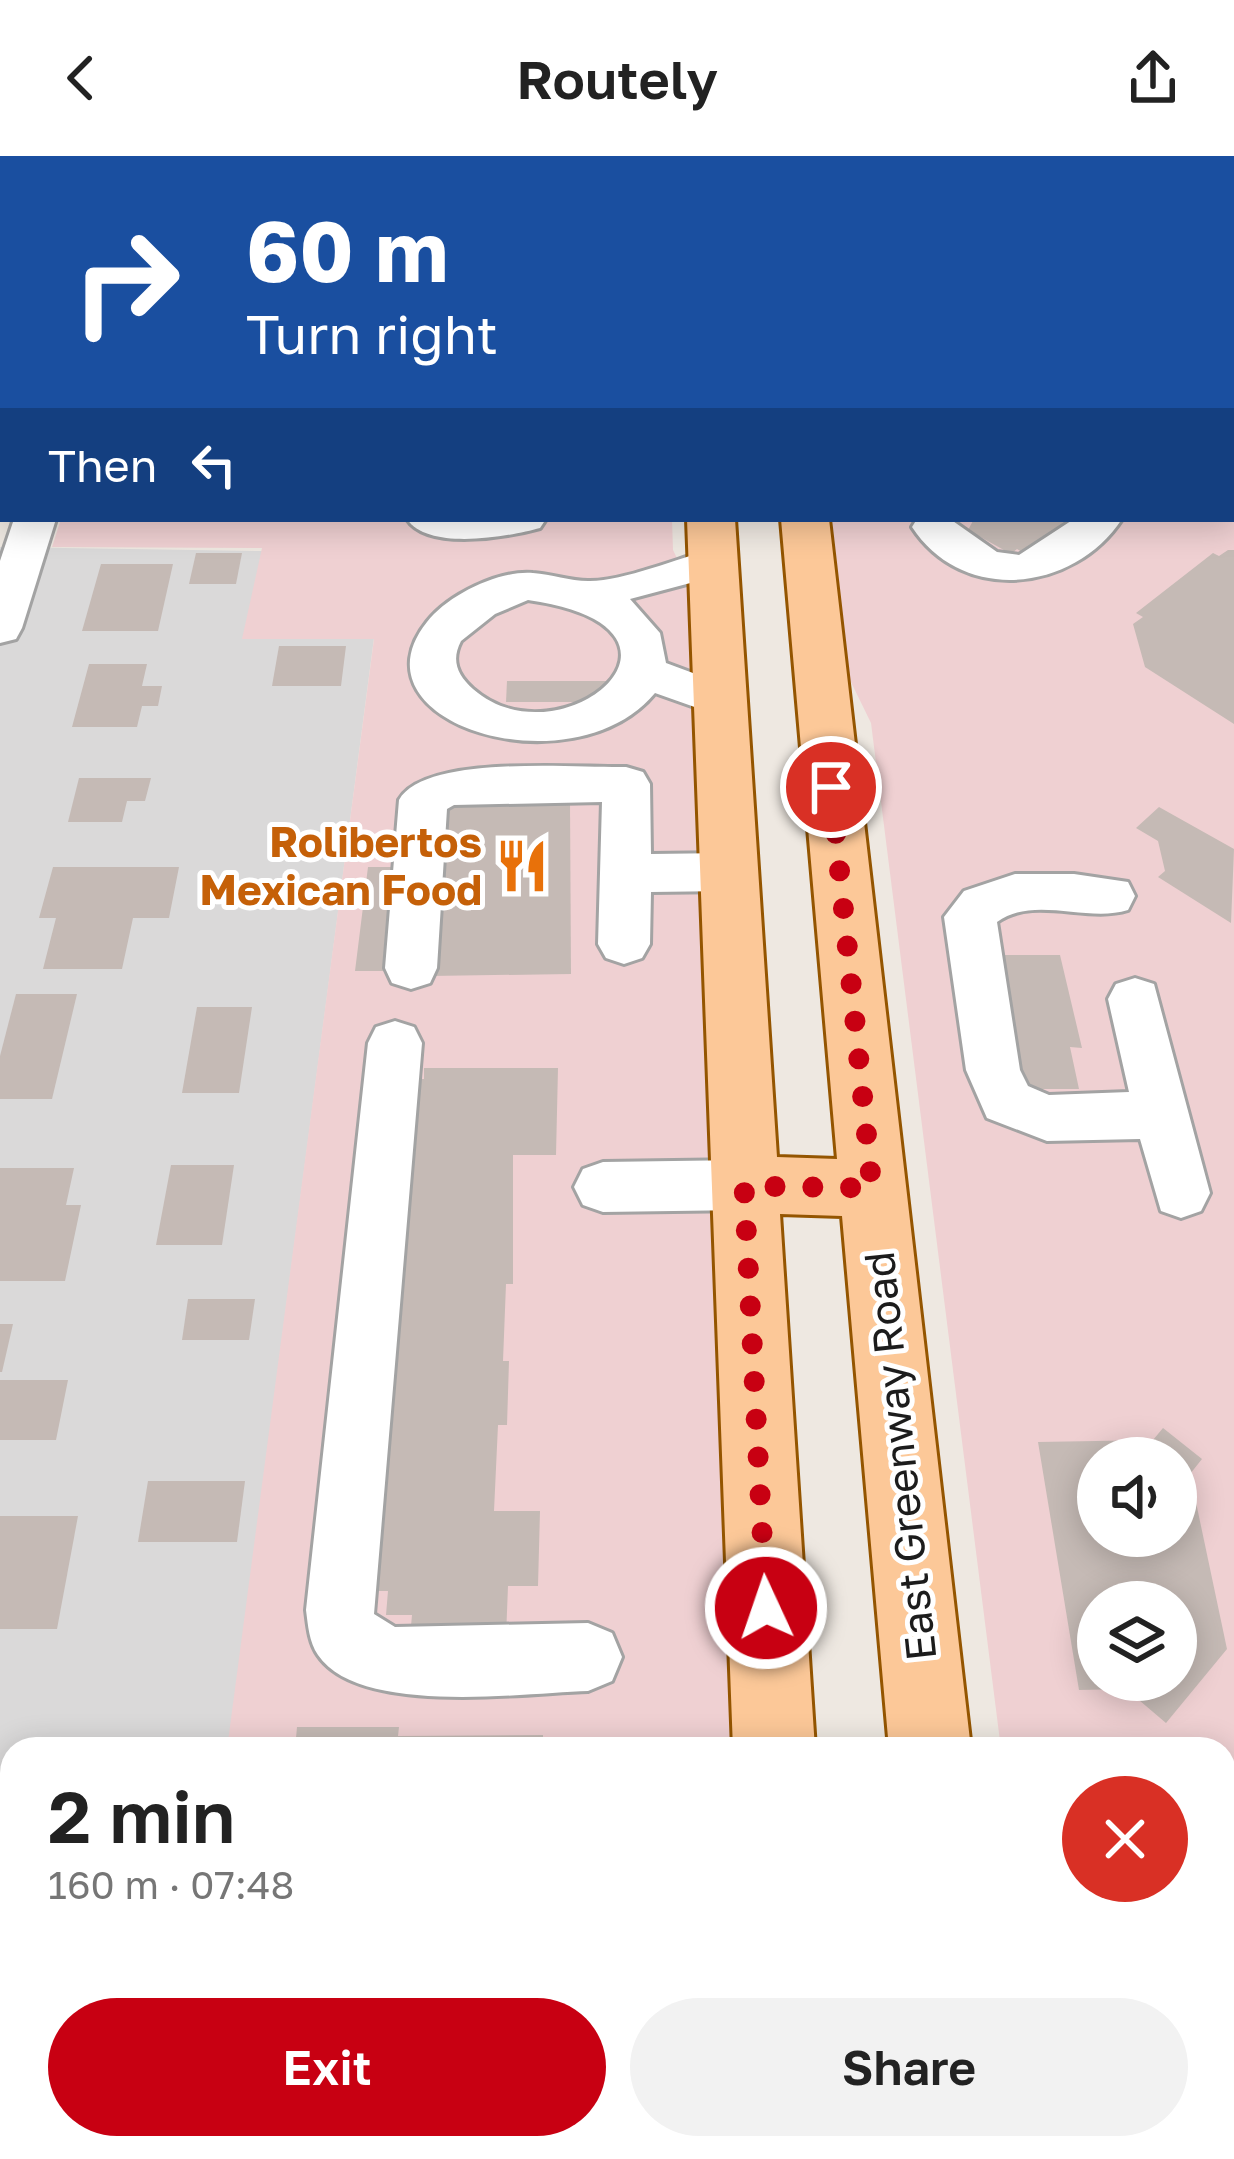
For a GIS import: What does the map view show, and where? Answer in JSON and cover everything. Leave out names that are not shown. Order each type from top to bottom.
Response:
[{"type":"main road","name":"East Greenway Road","points":[[773,1737],[728,872],[772,704],[804,522]]},
{"type":"main road","name":"East Greenway Road","points":[[712,541],[772,704],[872,1188],[929,1737]]},
{"type":"main road","points":[[744,1186],[872,1188]]},
{"type":"street","points":[[0,628],[33,522]]},
{"type":"street","points":[[434,522],[473,522]]},
{"type":"street","points":[[933,526],[994,567],[1024,572],[1050,561],[1097,522]]},
{"type":"street","points":[[594,594],[712,541]]},
{"type":"street","points":[[527,586],[594,594],[620,608],[637,627],[645,649],[643,673],[622,704],[609,714],[574,725],[505,726],[474,715],[450,697],[436,675],[434,650],[444,627],[465,607],[527,586]]},
{"type":"street","points":[[643,673],[772,704]]},
{"type":"street","points":[[411,968],[423,800],[446,788],[626,784],[625,944]]},
{"type":"street","points":[[626,873],[728,872]]},
{"type":"street","points":[[1110,896],[1005,894],[982,901],[970,917],[993,1070],[1007,1102],[1047,1118],[1162,1115]]},
{"type":"street","points":[[1135,999],[1181,1193]]},
{"type":"street","points":[[395,1043],[340,1610],[343,1633],[367,1651],[395,1661],[588,1657]]},
{"type":"street","points":[[603,1186],[744,1186]]},
{"type":"shaded area","points":[[60,522],[672,522],[673,550],[692,589],[734,1737],[229,1737],[374,639],[242,639],[262,548],[52,547]]},
{"type":"shaded area","points":[[832,522],[1234,522],[1234,1737],[999,1737],[871,723],[849,678]]},
{"type":"shaded area","points":[[0,547],[262,551],[243,639],[374,638],[230,1737],[0,1737]]},
{"type":"building","points":[[972,522],[1084,522],[1033,559],[1017,549],[1011,554],[968,530]]},
{"type":"building","points":[[1234,550],[1234,724],[1145,667],[1133,624],[1143,617],[1136,613],[1213,553],[1219,556]]},
{"type":"building","points":[[196,553],[242,553],[236,584],[189,584]]},
{"type":"building","points":[[101,564],[173,564],[158,631],[82,631]]},
{"type":"building","points":[[279,646],[346,646],[341,686],[272,686]]},
{"type":"building","points":[[89,664],[147,664],[142,686],[162,686],[158,706],[142,706],[137,727],[72,727]]},
{"type":"building","points":[[507,681],[606,681],[606,702],[506,702]]},
{"type":"building","points":[[79,778],[151,778],[145,801],[127,801],[122,822],[68,822]]},
{"type":"building","points":[[570,801],[571,974],[430,976],[440,803]]},
{"type":"building","points":[[1159,807],[1234,849],[1231,923],[1158,877],[1165,871],[1158,841],[1136,828]]},
{"type":"building","points":[[53,867],[179,867],[169,918],[133,918],[122,969],[43,969],[56,918],[39,918]]},
{"type":"building","points":[[368,867],[403,867],[392,971],[355,971]]},
{"type":"building","points":[[987,955],[1060,955],[1082,1048],[1070,1047],[1079,1089],[1015,1089]]},
{"type":"building","points":[[16,994],[77,994],[52,1099],[0,1099],[0,1056]]},
{"type":"building","points":[[197,1007],[252,1007],[239,1093],[182,1093]]},
{"type":"building","points":[[424,1068],[558,1068],[556,1155],[513,1155],[513,1284],[506,1284],[503,1361],[509,1361],[507,1425],[498,1425],[494,1511],[540,1511],[538,1586],[508,1586],[506,1637],[410,1637],[412,1615],[386,1615],[388,1591],[371,1591],[416,1079],[424,1079]]},
{"type":"building","points":[[171,1165],[234,1165],[222,1245],[156,1245]]},
{"type":"building","points":[[0,1168],[74,1168],[66,1205],[81,1205],[65,1281],[0,1281]]},
{"type":"building","points":[[188,1299],[255,1299],[249,1340],[182,1340]]},
{"type":"building","points":[[0,1324],[13,1324],[2,1372],[0,1372]]},
{"type":"building","points":[[0,1380],[68,1380],[56,1440],[0,1440]]},
{"type":"building","points":[[1077,1441],[1077,1557],[1197,1557],[1197,1507],[1227,1649],[1197,1685],[1197,1581],[1077,1581],[1077,1678],[1038,1442]]},
{"type":"building","points":[[148,1481],[245,1481],[237,1542],[138,1542]]},
{"type":"building","points":[[0,1516],[78,1516],[57,1629],[0,1629]]},
{"type":"building","points":[[1140,1701],[1184,1701],[1166,1723]]},
{"type":"building","points":[[297,1727],[399,1727],[398,1736],[543,1735],[543,1737],[296,1737]]},
{"type":"place","name":"Rolibertos Mexican Food","points":[[522,866]]},
{"type":"route","points":[[766,1608],[744,1186],[872,1188],[831,787]]}]
